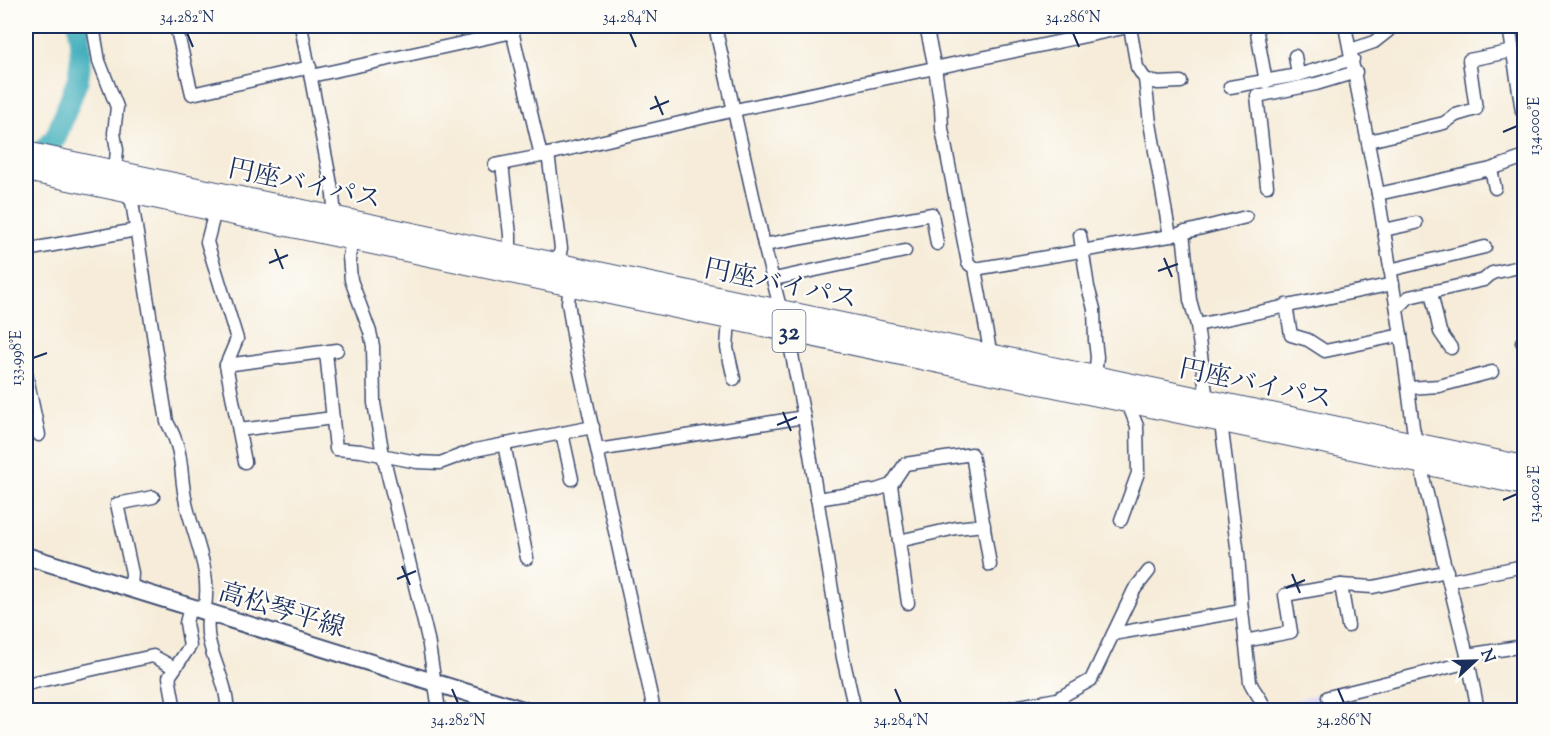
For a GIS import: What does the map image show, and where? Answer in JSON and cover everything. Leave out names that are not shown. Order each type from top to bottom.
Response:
[{"type":"highway","name":"円座バイパス","points":[[26,152],[66,160],[215,211],[1524,486]]},
{"type":"highway","name":"円座バイパス","points":[[26,171],[53,177],[123,179],[335,217],[1524,466]]},
{"type":"highway","points":[[335,217],[352,240]]},
{"type":"highway","points":[[558,263],[570,285]]},
{"type":"main road","name":"高松琴平線","points":[[26,556],[523,711]]},
{"type":"street","points":[[93,26],[99,61],[117,107],[114,133],[123,179],[132,202],[166,422],[173,434],[181,458],[186,502],[207,580],[208,597],[201,610],[186,623],[190,646],[169,677],[176,711]]},
{"type":"street","points":[[176,26],[192,94],[512,29],[545,155],[561,248],[558,263]]},
{"type":"street","points":[[301,26],[333,195],[335,217]]},
{"type":"street","points":[[715,26],[804,417],[843,658],[855,711]]},
{"type":"street","points":[[926,26],[942,108],[942,129],[968,263],[975,269],[991,356]]},
{"type":"street","points":[[510,253],[510,235],[498,164],[735,110],[1131,26],[1137,67],[1145,79],[1150,123],[1170,236]]},
{"type":"street","points":[[1345,26],[1369,141],[1397,309],[1416,444],[1468,658],[1478,711]]},
{"type":"street","points":[[1509,26],[1524,113]]},
{"type":"street","points":[[1256,27],[1266,82]]},
{"type":"street","points":[[1230,87],[1298,75],[1352,55],[1388,31]]},
{"type":"street","points":[[1369,141],[1444,123],[1456,115],[1476,108],[1469,60],[1513,51]]},
{"type":"street","points":[[1295,56],[1298,75]]},
{"type":"street","points":[[1267,186],[1257,96],[1316,84],[1356,72]]},
{"type":"street","points":[[1145,79],[1158,84],[1181,82]]},
{"type":"street","points":[[1378,194],[1491,169],[1519,159]]},
{"type":"street","points":[[1491,169],[1495,188]]},
{"type":"street","points":[[215,211],[207,242],[237,339],[226,365],[245,462]]},
{"type":"street","points":[[764,245],[932,213],[937,244]]},
{"type":"street","points":[[975,269],[1170,236],[1246,217]]},
{"type":"street","points":[[1384,230],[1416,223]]},
{"type":"street","points":[[26,250],[136,230]]},
{"type":"street","points":[[1183,232],[1190,300],[1197,325],[1207,400]]},
{"type":"street","points":[[1080,235],[1088,288],[1094,309],[1097,357],[1095,377]]},
{"type":"street","points":[[352,240],[351,280],[373,346],[374,403],[383,455],[428,639],[439,711]]},
{"type":"street","points":[[1390,270],[1485,247]]},
{"type":"street","points":[[774,279],[905,251]]},
{"type":"street","points":[[1397,309],[1408,297],[1484,280],[1492,273],[1524,266]]},
{"type":"street","points":[[1197,325],[1393,284]]},
{"type":"street","points":[[570,285],[568,302],[576,353],[654,711]]},
{"type":"street","points":[[1431,292],[1440,332],[1451,348]]},
{"type":"street","points":[[1286,305],[1291,335],[1308,340],[1324,351],[1401,335]]},
{"type":"street","points":[[729,319],[727,348],[735,379]]},
{"type":"street","points":[[226,365],[331,351],[336,449],[417,462],[440,463],[475,450],[593,427]]},
{"type":"street","points":[[1409,388],[1438,386],[1492,372]]},
{"type":"street","points":[[26,373],[31,420],[39,435]]},
{"type":"street","points":[[1121,520],[1138,473],[1137,426],[1128,404]]},
{"type":"street","points":[[598,450],[804,417]]},
{"type":"street","points":[[239,430],[333,418]]},
{"type":"street","points":[[1221,423],[1238,554],[1250,682],[1264,705],[1265,711]]},
{"type":"street","points":[[562,433],[572,479]]},
{"type":"street","points":[[504,444],[527,558]]},
{"type":"street","points":[[817,500],[876,490],[891,484],[905,464],[972,454],[990,565]]},
{"type":"street","points":[[891,484],[908,603]]},
{"type":"street","points":[[131,589],[132,573],[117,504],[153,497]]},
{"type":"street","points":[[899,541],[957,528],[984,525]]},
{"type":"street","points":[[1245,641],[1291,632],[1285,595],[1341,585],[1373,587],[1524,566]]},
{"type":"street","points":[[1003,709],[1058,705],[1091,681],[1134,590],[1149,571]]},
{"type":"street","points":[[1341,585],[1348,626]]},
{"type":"street","points":[[201,610],[209,642],[225,687],[228,711]]},
{"type":"street","points":[[1113,634],[1242,611]]},
{"type":"street","points":[[1328,698],[1468,658],[1524,646]]},
{"type":"street","points":[[26,684],[153,656],[175,668]]},
{"type":"shaded area","points":[[1324,693],[1328,710],[1269,710],[1269,707]]},
{"type":"waterway","points":[[27,167],[56,137],[78,79],[81,58],[79,26]]}]
